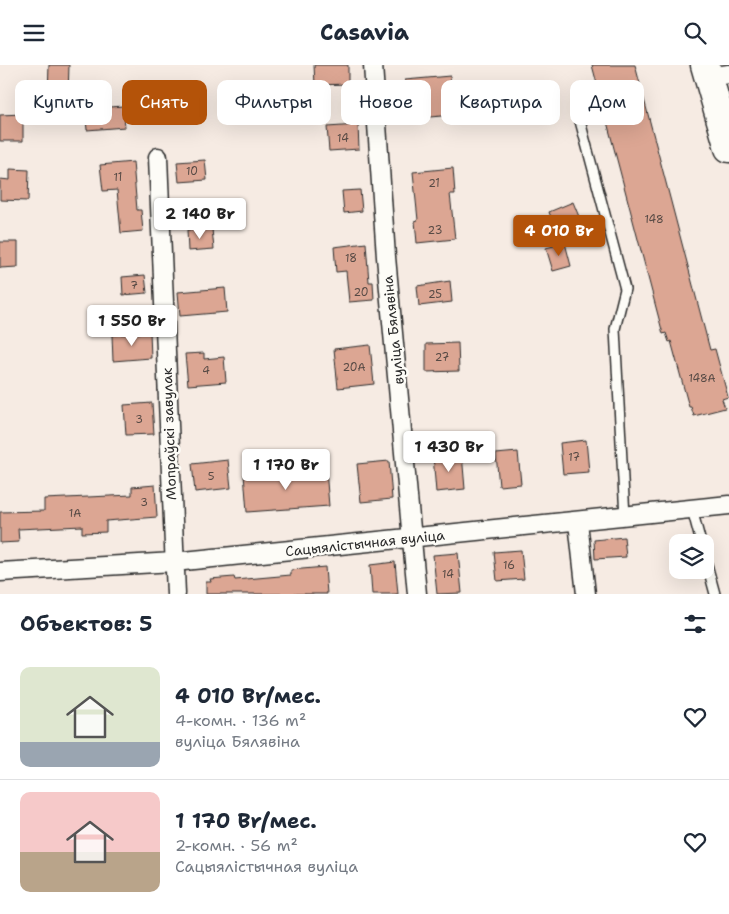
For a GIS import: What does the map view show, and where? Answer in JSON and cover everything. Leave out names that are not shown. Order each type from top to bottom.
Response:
[{"type":"main road","points":[[714,72],[729,148]]},
{"type":"street","name":"вуліца Бялявіна","points":[[373,65],[386,257],[414,538],[417,594]]},
{"type":"street","name":"Мопраўскі завулак","points":[[158,157],[176,594]]},
{"type":"street","name":"Сацыялістычная вуліца","points":[[0,572],[174,561],[578,522],[729,505]]},
{"type":"street","points":[[578,522],[586,594]]},
{"type":"lane","points":[[581,125],[625,289],[615,329],[625,517]]},
{"type":"lane","points":[[692,509],[699,534]]},
{"type":"lane","points":[[711,579],[715,594]]},
{"type":"building","points":[[49,65],[69,65],[69,80],[48,80]]},
{"type":"building","points":[[314,65],[348,65],[348,80],[341,80],[341,84],[331,85],[331,80],[315,80]]},
{"type":"building","points":[[592,65],[635,65],[639,80],[596,80]]},
{"type":"building","points":[[450,76],[450,80],[441,80],[441,116],[431,117],[431,80],[405,80]]},
{"type":"building","points":[[644,99],[710,350],[715,349],[728,397],[722,399],[725,408],[694,416],[691,407],[689,407],[671,341],[669,342],[666,333],[663,334],[608,125],[644,125]]},
{"type":"building","points":[[122,106],[122,125],[125,125],[125,127],[87,130],[87,125],[112,125],[112,107]]},
{"type":"building","points":[[15,114],[15,125],[23,125],[23,141],[0,141],[0,115]]},
{"type":"building","points":[[358,125],[359,149],[329,151],[327,127]]},
{"type":"building","points":[[205,160],[207,180],[179,182],[177,162]]},
{"type":"building","points":[[133,162],[137,210],[141,210],[143,231],[121,233],[117,190],[103,191],[100,165]]},
{"type":"building","points":[[453,168],[455,194],[450,194],[455,239],[417,243],[415,221],[418,220],[413,172]]},
{"type":"building","points":[[10,169],[29,170],[28,201],[0,200],[0,179],[10,180]]},
{"type":"building","points":[[360,190],[362,211],[344,213],[342,191]]},
{"type":"building","points":[[573,202],[582,224],[557,233],[549,212]]},
{"type":"building","points":[[212,229],[214,249],[188,251],[187,230]]},
{"type":"building","points":[[0,242],[18,242],[18,267],[0,268]]},
{"type":"building","points":[[366,243],[369,282],[373,282],[374,300],[349,302],[346,271],[336,272],[334,247]]},
{"type":"building","points":[[565,243],[571,266],[553,271],[546,248]]},
{"type":"building","points":[[145,275],[147,293],[123,295],[122,277]]},
{"type":"building","points":[[450,281],[452,302],[419,306],[417,286]]},
{"type":"building","points":[[225,288],[227,312],[180,316],[178,292]]},
{"type":"building","points":[[150,332],[151,358],[113,361],[112,335]]},
{"type":"building","points":[[458,343],[459,371],[426,372],[426,344]]},
{"type":"building","points":[[370,345],[374,384],[338,388],[334,349]]},
{"type":"building","points":[[204,353],[204,359],[224,357],[226,382],[188,385],[185,354]]},
{"type":"building","points":[[152,403],[154,434],[126,435],[124,405]]},
{"type":"building","points":[[586,440],[589,472],[563,474],[560,443]]},
{"type":"building","points":[[518,452],[521,484],[499,486],[496,454]]},
{"type":"building","points":[[462,454],[465,489],[436,492],[433,456]]},
{"type":"building","points":[[228,460],[231,488],[195,492],[192,464]]},
{"type":"building","points":[[389,461],[392,499],[361,502],[357,464]]},
{"type":"building","points":[[326,470],[329,506],[247,512],[244,474],[285,471],[286,474]]},
{"type":"building","points":[[155,485],[157,517],[106,521],[106,532],[82,533],[82,526],[18,529],[19,542],[0,543],[0,512],[44,511],[44,499],[132,495],[132,487]]},
{"type":"building","points":[[624,537],[626,557],[595,559],[594,540]]},
{"type":"building","points":[[521,550],[524,579],[497,581],[494,552]]},
{"type":"building","points":[[458,553],[462,593],[437,594],[433,555]]},
{"type":"building","points":[[395,562],[398,594],[372,594],[370,565]]},
{"type":"building","points":[[325,567],[327,594],[206,594],[206,582],[211,582],[210,579],[234,577],[235,580],[291,575],[291,570]]}]
